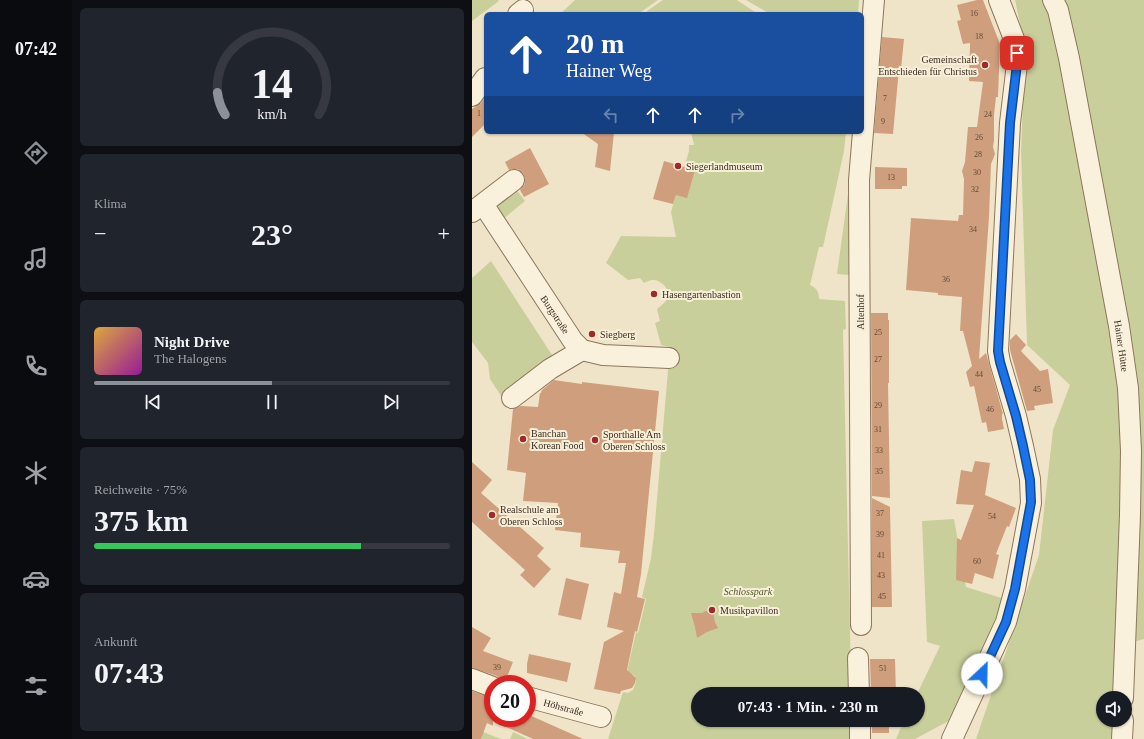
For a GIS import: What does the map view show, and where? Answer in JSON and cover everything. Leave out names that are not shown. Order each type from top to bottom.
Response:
[{"type":"street","name":"Altenhof","points":[[864,120],[874,0]]},
{"type":"street","points":[[952,739],[1006,622],[1015,589],[1031,502],[1030,480],[1023,446],[998,351],[1010,123],[1017,64],[1017,53],[1014,39],[999,0]]},
{"type":"street","name":"Hainer Hütte","points":[[1053,0],[1058,10],[1069,58],[1119,326],[1128,388],[1131,451],[1123,691]]},
{"type":"street","points":[[472,96],[484,79]]},
{"type":"street","name":"Altenhof","points":[[861,625],[859,180],[863,134]]},
{"type":"street","name":"Burgstraße","points":[[514,180],[478,208],[573,341],[582,350]]},
{"type":"street","points":[[523,394],[550,368],[582,350],[603,355],[669,358]]},
{"type":"street","points":[[858,658],[859,687]]},
{"type":"street","points":[[472,679],[484,684]]},
{"type":"street","name":"Höhstraße","points":[[536,699],[600,717]]},
{"type":"street","points":[[860,727],[860,739]]},
{"type":"street","points":[[1122,739],[1123,727]]},
{"type":"green space","points":[[472,0],[499,1],[484,12],[472,21]]},
{"type":"green space","points":[[575,0],[658,0],[641,12],[562,12]]},
{"type":"green space","points":[[663,0],[737,0],[755,12],[647,12]]},
{"type":"green space","points":[[746,0],[859,0],[858,12],[767,12]]},
{"type":"green space","points":[[1015,0],[1144,0],[1144,639],[1123,645],[1119,691],[1096,691],[1096,727],[1115,727],[1114,739],[976,739],[1039,555],[1053,430],[1070,385],[1027,345],[1021,151],[1025,47]]},
{"type":"green space","name":"Schlosspark","points":[[691,134],[846,134],[844,151],[823,247],[819,247],[810,285],[817,290],[819,299],[845,301],[846,329],[843,330],[851,676],[853,687],[691,687],[691,727],[854,727],[854,739],[608,739],[623,692],[628,693],[633,690],[636,682],[635,676],[627,672],[636,632],[638,633],[646,599],[642,597],[651,558],[654,534],[670,347],[661,345],[655,323],[660,321],[657,309],[668,297],[668,291],[666,288],[662,283],[656,280],[651,280],[644,283],[640,278],[628,280],[606,263],[621,236],[676,237],[671,212],[689,151],[689,145],[694,145]]},
{"type":"green space","points":[[516,189],[525,201],[502,220],[493,208]]},
{"type":"green space","points":[[848,194],[850,275],[837,274]]},
{"type":"green space","points":[[491,261],[554,358],[501,396],[490,379],[488,363],[472,342],[472,278]]},
{"type":"green space","points":[[954,519],[966,587],[1008,600],[956,717],[915,739],[896,739],[901,727],[925,727],[925,687],[920,687],[940,646],[927,642],[922,521]]},
{"type":"green space","points":[[483,732],[501,739],[481,739]]},
{"type":"green space","points":[[513,732],[528,739],[510,739]]},
{"type":"building","points":[[983,0],[1000,44],[998,97],[996,97],[994,115],[993,147],[995,154],[991,164],[989,217],[979,359],[986,353],[1003,414],[1002,419],[1004,429],[988,432],[986,422],[982,423],[974,386],[970,387],[966,372],[972,366],[963,331],[960,331],[962,297],[906,290],[911,218],[958,221],[959,215],[963,215],[964,179],[962,171],[965,162],[968,127],[977,127],[983,82],[969,81],[970,43],[963,44],[957,21],[961,20],[957,5]]},
{"type":"building","points":[[882,37],[904,39],[901,69],[899,69],[893,134],[874,133]]},
{"type":"building","points":[[484,99],[484,125],[472,137],[472,109],[481,103]]},
{"type":"building","points":[[584,134],[614,134],[610,171],[595,167],[598,144]]},
{"type":"building","points":[[530,148],[549,184],[524,197],[520,190],[525,184],[523,173],[518,169],[509,170],[505,162]]},
{"type":"building","points":[[664,161],[695,170],[687,198],[676,195],[673,204],[653,199]]},
{"type":"building","points":[[875,167],[907,168],[907,186],[902,186],[902,189],[875,189]]},
{"type":"building","points":[[871,313],[888,313],[889,320],[888,383],[890,498],[872,496]]},
{"type":"building","points":[[1016,334],[1026,345],[1021,351],[1040,371],[1048,369],[1053,403],[1034,406],[1035,410],[1027,411],[1010,350],[1010,340]]},
{"type":"building","name":"Sporthalle Am Oberen Schloss","points":[[554,380],[659,391],[641,574],[637,597],[645,599],[637,632],[635,631],[627,670],[636,678],[632,688],[621,691],[620,694],[594,689],[604,642],[624,631],[607,627],[614,592],[621,594],[626,563],[618,563],[620,551],[580,547],[581,533],[555,530],[558,503],[523,501],[526,473],[507,470],[513,409],[521,406],[538,407],[540,393]]},
{"type":"building","points":[[975,461],[990,463],[985,495],[1016,508],[996,554],[999,555],[993,579],[975,573],[972,584],[956,580],[957,538],[961,540],[974,505],[956,504],[961,470],[972,472]]},
{"type":"building","name":"Realschule am Oberen Schloss","points":[[472,462],[492,480],[481,493],[544,548],[537,556],[551,569],[534,588],[520,575],[525,570],[472,522]]},
{"type":"building","points":[[872,498],[890,507],[892,607],[872,607]]},
{"type":"building","points":[[566,578],[589,584],[581,620],[558,615]]},
{"type":"building","points":[[712,608],[718,628],[697,638],[691,613],[702,613]]},
{"type":"building","points":[[472,627],[491,638],[483,651],[513,662],[508,675],[494,675],[472,668]]},
{"type":"building","points":[[529,654],[571,663],[567,682],[527,673]]},
{"type":"building","points":[[870,659],[895,659],[896,687],[871,687]]},
{"type":"building","points":[[472,691],[484,695],[484,727],[486,727],[481,739],[472,739]]},
{"type":"building","points":[[536,718],[583,739],[533,739],[506,727],[536,727]]},
{"type":"building","points":[[872,727],[889,727],[889,733],[872,733]]},
{"type":"place","name":"Gemeinschaft Entschieden für Christus","points":[[985,65]]},
{"type":"place","name":"Siegerlandmuseum","points":[[678,166]]},
{"type":"place","name":"Hasengartenbastion","points":[[654,294]]},
{"type":"place","name":"Siegberg","points":[[592,334]]},
{"type":"place","name":"Banchan Korean Food","points":[[523,439]]},
{"type":"place","name":"Sporthalle Am Oberen Schloss","points":[[595,440]]},
{"type":"place","name":"Realschule am Oberen Schloss","points":[[492,515]]},
{"type":"place","name":"Musikpavillon","points":[[712,610]]},
{"type":"route","points":[[982,674],[1006,622],[1015,589],[1031,502],[1030,480],[1023,446],[998,351],[1010,123],[1017,53]]}]
